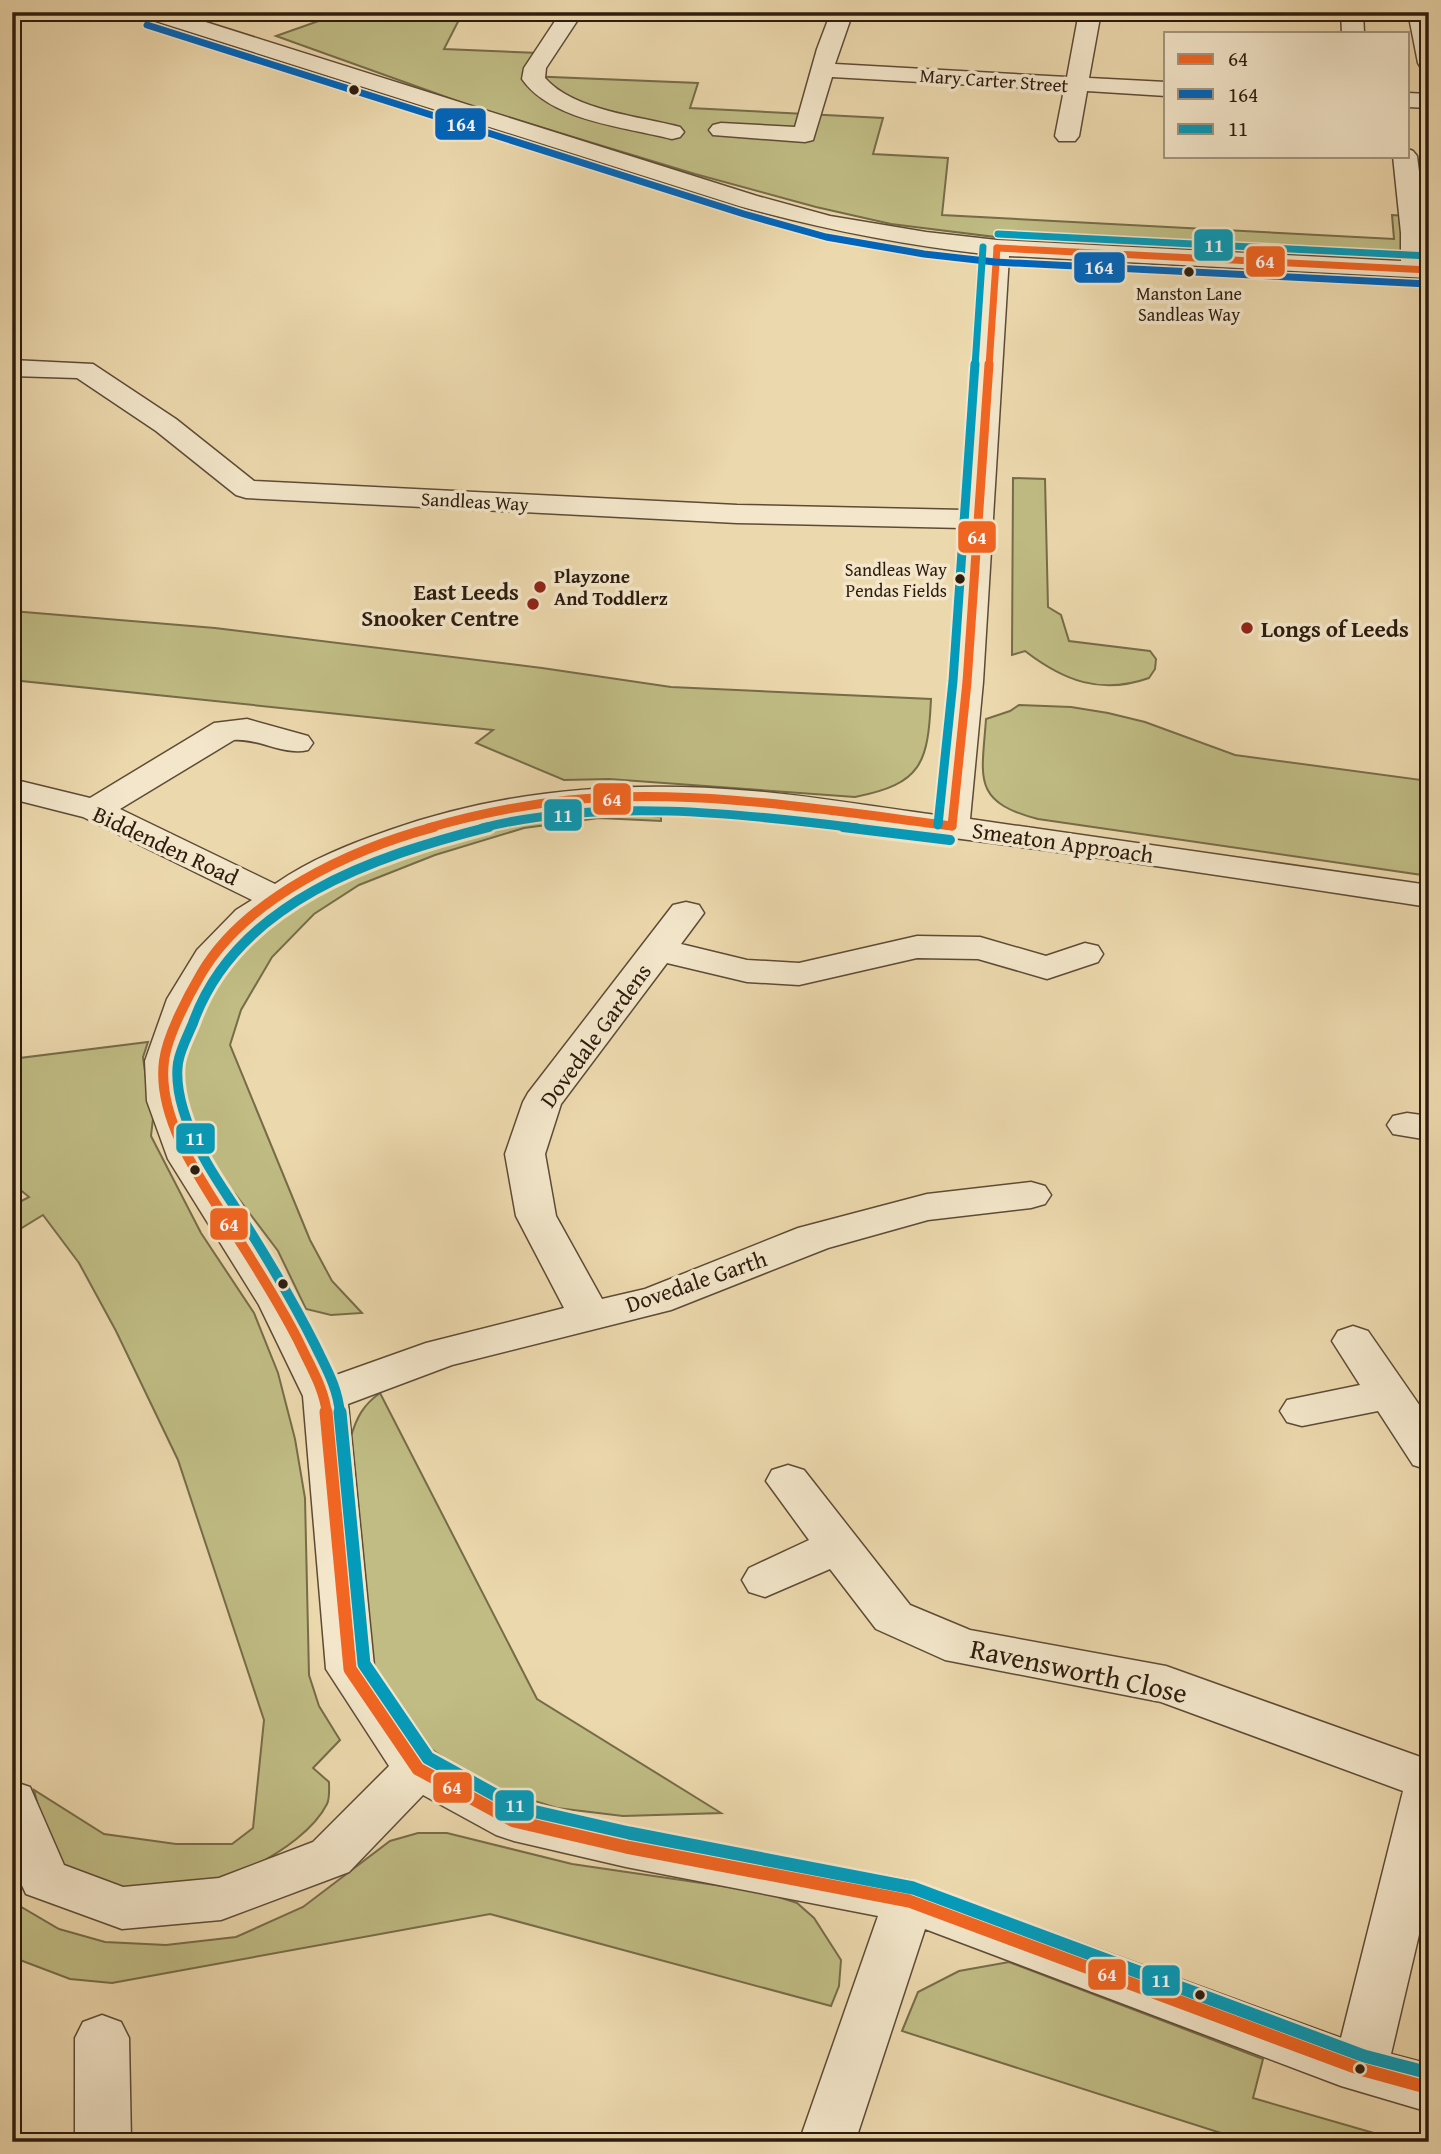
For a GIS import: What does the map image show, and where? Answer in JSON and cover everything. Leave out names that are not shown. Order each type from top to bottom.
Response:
[{"type":"street","points":[[151,12],[748,201],[828,223],[926,240],[997,248],[1421,269],[1422,233],[1405,158]]},
{"type":"street","points":[[572,12],[535,68],[533,79],[543,91],[555,99],[575,106],[672,132]]},
{"type":"street","points":[[720,130],[805,135],[822,70],[842,12]]},
{"type":"street","points":[[1067,136],[1090,12]]},
{"type":"street","points":[[1352,12],[1353,32]]},
{"type":"street","points":[[1419,12],[1429,63]]},
{"type":"street","name":"Mary Carter Street","points":[[822,70],[1164,89]]},
{"type":"street","points":[[1410,77],[1429,70]]},
{"type":"street","points":[[1410,100],[1429,101]]},
{"type":"street","points":[[952,826],[967,682],[997,248]]},
{"type":"street","name":"Sandleas Way","points":[[12,368],[83,370],[166,425],[246,489],[737,514],[977,519]]},
{"type":"street","points":[[95,810],[226,730],[247,729],[296,743]]},
{"type":"street","name":"Biddenden Road","points":[[12,789],[95,810],[278,898]]},
{"type":"street","name":"Smeaton Approach","points":[[1429,896],[952,826],[751,801],[664,798],[570,800],[488,812],[429,828],[353,855],[307,878],[249,918],[210,958],[186,999],[164,1061],[166,1101],[188,1159],[280,1305],[325,1396],[350,1669],[418,1769],[514,1821],[626,1847],[909,1901],[1360,2069],[1429,2088]]},
{"type":"street","name":"Dovedale Gardens","points":[[589,1315],[536,1216],[525,1154],[542,1102],[686,913]]},
{"type":"street","name":"Dovedale Gardens","points":[[658,950],[747,971],[799,974],[917,947],[980,948],[1048,968],[1085,954]]},
{"type":"street","name":"Dovedale Garth","points":[[325,1396],[441,1353],[656,1300],[826,1234],[927,1207],[1031,1195]]},
{"type":"street","points":[[1353,1341],[1429,1454]]},
{"type":"street","points":[[1302,1411],[1389,1394]]},
{"type":"street","name":"Ravensworth Close","points":[[788,1481],[892,1616],[962,1647],[1166,1684],[1429,1783]]},
{"type":"street","points":[[765,1580],[838,1546]]},
{"type":"street","points":[[12,1801],[44,1879],[122,1908],[221,1899],[331,1857],[418,1769]]},
{"type":"street","points":[[1360,2069],[1429,1783]]},
{"type":"street","points":[[827,2142],[909,1901]]},
{"type":"street","points":[[102,2038],[102,2142]]},
{"type":"shaded area","points":[[344,12],[463,12],[444,49],[538,53],[527,76],[698,83],[690,108],[883,118],[873,154],[948,158],[942,215],[1394,239],[1392,215],[1429,217],[1429,261],[1043,243],[891,224],[816,207],[695,174],[474,107],[276,36]]},
{"type":"shaded area","points":[[1013,478],[1045,479],[1048,607],[1061,615],[1069,641],[1150,651],[1156,659],[1155,669],[1149,678],[1131,683],[1099,685],[1069,677],[1025,651],[1012,655]]},
{"type":"shaded area","points":[[12,611],[215,628],[542,668],[671,687],[931,699],[930,721],[923,755],[908,777],[877,792],[855,797],[609,779],[564,780],[476,743],[493,730],[12,680]]},
{"type":"shaded area","points":[[1019,705],[1071,707],[1108,713],[1145,722],[1235,755],[1429,781],[1429,876],[1038,819],[1016,812],[991,795],[985,784],[983,757],[986,719]]},
{"type":"shaded area","points":[[595,810],[661,817],[661,821],[599,818],[524,828],[435,855],[359,885],[314,914],[272,957],[241,1010],[230,1045],[310,1240],[332,1281],[362,1313],[331,1315],[306,1309],[278,1251],[235,1194],[207,1165],[192,1128],[182,1083],[186,1038],[213,983],[255,933],[297,898],[354,864],[431,835],[508,819]]},
{"type":"shaded area","points":[[148,1042],[143,1057],[146,1079],[155,1101],[151,1136],[201,1233],[254,1313],[278,1373],[295,1439],[305,1498],[309,1675],[319,1706],[340,1740],[313,1768],[329,1782],[329,1796],[315,1822],[297,1839],[249,1868],[223,1879],[173,1893],[151,1894],[116,1887],[58,1865],[47,1842],[34,1790],[104,1834],[176,1844],[232,1844],[253,1828],[264,1720],[178,1460],[116,1331],[79,1263],[43,1215],[12,1234],[12,1206],[29,1197],[12,1183],[12,1059]]},
{"type":"shaded area","points":[[380,1393],[537,1699],[721,1813],[623,1816],[557,1808],[509,1793],[466,1773],[431,1749],[370,1669],[367,1600],[351,1436],[361,1412]]},
{"type":"shaded area","points":[[418,1833],[447,1833],[572,1864],[763,1892],[797,1903],[814,1918],[841,1960],[839,1986],[831,2006],[490,1914],[112,1983],[70,1979],[12,1957],[12,1898],[18,1905],[59,1929],[105,1942],[166,1945],[236,1937],[303,1907],[390,1841]]},
{"type":"shaded area","points":[[1009,1962],[1263,2059],[1253,2098],[1405,2142],[1249,2142],[902,2031],[918,1992],[959,1971]]},
{"type":"transit line","name":"164","points":[[147,25],[744,214],[826,237],[924,254],[995,262],[1428,284]]},
{"type":"transit line","name":"11","points":[[998,234],[1429,256]]},
{"type":"transit line","name":"11","points":[[938,825],[953,681],[983,247]]},
{"type":"transit line","name":"64","points":[[997,248],[1429,270]]},
{"type":"transit line","name":"64","points":[[952,826],[967,682],[997,248]]},
{"type":"transit line","name":"64","points":[[952,826],[751,801],[664,798],[570,800],[488,812],[429,828],[353,855],[307,878],[249,918],[210,958],[186,999],[164,1061],[166,1101],[188,1159],[280,1305],[325,1396],[350,1669],[418,1769],[514,1821],[626,1847],[909,1901],[1360,2069],[1429,2088]]},
{"type":"transit line","name":"11","points":[[950,840],[750,815],[664,812],[571,814],[491,826],[433,841],[358,868],[314,890],[258,929],[221,967],[199,1005],[178,1063],[180,1098],[201,1153],[292,1298],[338,1392],[364,1664],[428,1758],[519,1808],[629,1833],[913,1888],[1364,2056],[1429,2073]]},
{"type":"place","name":"Manston Lane Sandleas Way","points":[[1189,272]]},
{"type":"place","name":"Sandleas Way Pendas Fields","points":[[960,579]]},
{"type":"place","name":"Playzone And Toddlerz","points":[[540,587]]},
{"type":"place","name":"East Leeds Snooker Centre","points":[[533,604]]},
{"type":"place","name":"Longs of Leeds","points":[[1247,628]]}]
